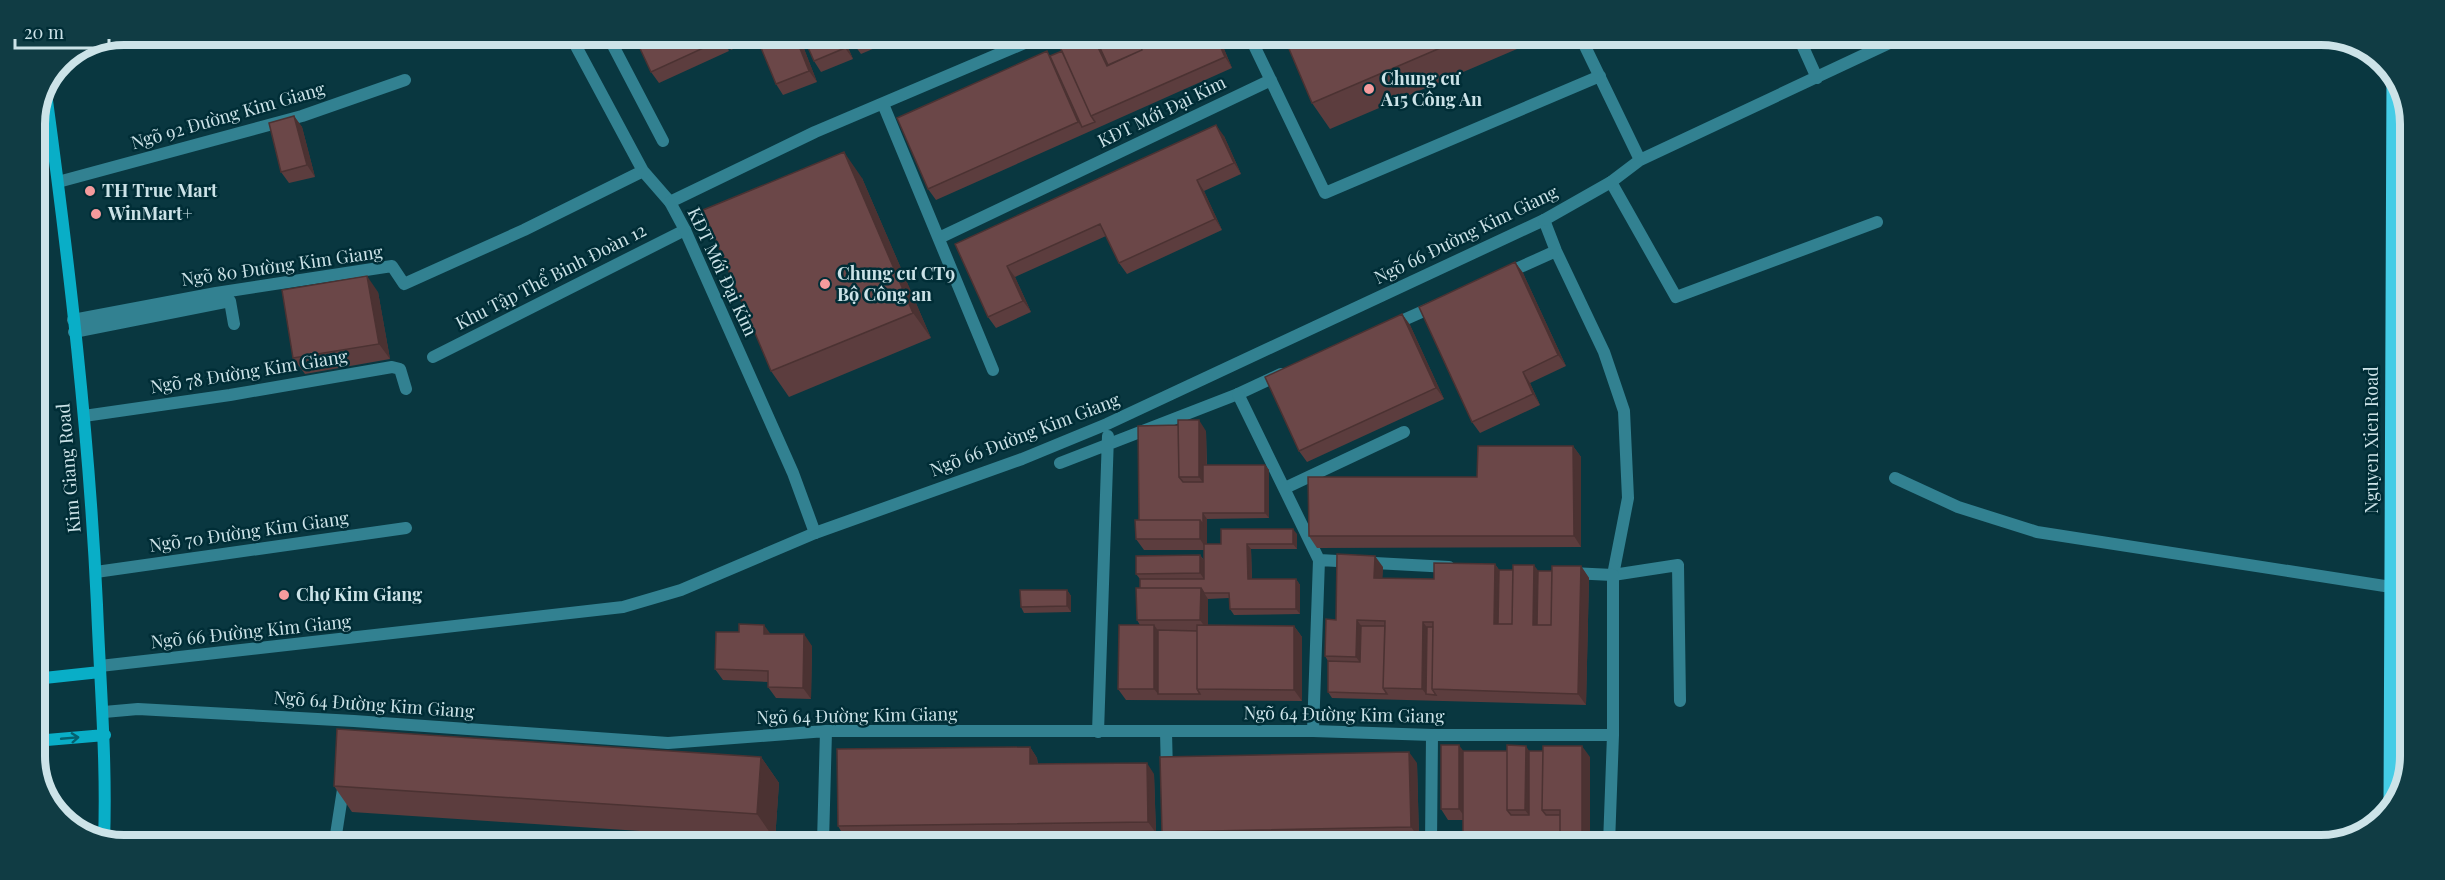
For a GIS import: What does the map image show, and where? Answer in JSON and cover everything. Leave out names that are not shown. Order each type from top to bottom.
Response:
[{"type":"main road","name":"Nguyen Xien Road","points":[[2391,793],[2394,94]]},
{"type":"main road","name":"Kim Giang Road","points":[[48,106],[84,416],[104,712],[104,832]]},
{"type":"main road","points":[[45,677],[100,669]]},
{"type":"main road","points":[[45,740],[105,735]]},
{"type":"street","points":[[575,45],[643,171],[670,202]]},
{"type":"street","points":[[613,45],[663,141]]},
{"type":"street","name":"KĐT Mới Đại Kim","points":[[815,533],[794,473],[685,230],[670,202],[815,132],[1020,45]]},
{"type":"street","points":[[1254,45],[1326,193],[1600,76]]},
{"type":"street","points":[[1584,45],[1640,160]]},
{"type":"street","points":[[1802,45],[1817,78]]},
{"type":"street","name":"Ngõ 66 Đường Kim Giang","points":[[100,669],[623,608],[681,590],[815,533],[1022,459],[1107,424],[1544,220],[1611,182],[1640,160],[1885,45]]},
{"type":"street","name":"Ngõ 92 Đường Kim Giang","points":[[58,182],[302,116],[405,80]]},
{"type":"street","name":"KĐT Mới Đại Kim","points":[[939,238],[1271,80]]},
{"type":"street","points":[[883,104],[993,370]]},
{"type":"street","name":"Ngõ 80 Đường Kim Giang","points":[[74,326],[216,293],[392,266],[404,284],[524,230],[643,171]]},
{"type":"street","points":[[1611,182],[1676,297],[1877,222]]},
{"type":"street","points":[[1544,220],[1556,251],[1604,352],[1624,411],[1628,498],[1613,575],[1613,735],[1609,835]]},
{"type":"street","name":"Khu Tập Thể Binh Đoàn 12","points":[[433,357],[685,230]]},
{"type":"street","points":[[1491,281],[1556,251]]},
{"type":"street","points":[[1375,332],[1449,300]]},
{"type":"street","points":[[74,326],[230,301],[234,324]]},
{"type":"street","name":"Ngõ 78 Đường Kim Giang","points":[[84,416],[230,395],[392,367],[400,369],[406,389]]},
{"type":"street","points":[[1060,463],[1238,394],[1291,370]]},
{"type":"street","points":[[1238,394],[1319,560],[1313,731]]},
{"type":"street","points":[[1098,732],[1109,443],[1107,424]]},
{"type":"street","points":[[1285,488],[1404,432]]},
{"type":"street","points":[[1895,478],[1958,507],[2037,532],[2391,586]]},
{"type":"street","name":"Ngõ 70 Đường Kim Giang","points":[[96,572],[406,528]]},
{"type":"street","points":[[1319,560],[1460,567]]},
{"type":"street","points":[[1554,572],[1613,575],[1678,565],[1680,701]]},
{"type":"street","name":"Ngõ 64 Đường Kim Giang","points":[[104,712],[138,709],[353,726],[668,743],[826,731],[1313,731],[1432,735],[1613,735]]},
{"type":"street","points":[[823,835],[826,731]]},
{"type":"street","points":[[1166,732],[1167,788]]},
{"type":"street","points":[[1431,835],[1432,735]]},
{"type":"street","points":[[336,835],[345,776]]},
{"type":"building","points":[[638,45],[710,45],[651,72]]},
{"type":"building","points":[[760,45],[799,45],[809,71],[776,84]]},
{"type":"building","points":[[807,45],[844,45],[845,48],[814,61]]},
{"type":"building","points":[[1059,45],[1097,45],[1107,66],[1142,50],[1139,45],[1220,45],[1225,57],[1091,116]]},
{"type":"building","points":[[1099,45],[1139,45],[1142,50],[1108,65]]},
{"type":"building","points":[[1287,45],[1447,45],[1312,103]]},
{"type":"building","points":[[1047,51],[1078,122],[928,189],[897,118]]},
{"type":"building","points":[[1062,51],[1095,122],[1082,127],[1050,56]]},
{"type":"building","points":[[294,116],[307,165],[281,172],[269,123]]},
{"type":"building","points":[[1216,125],[1234,163],[1197,180],[1215,219],[1119,263],[1100,224],[1007,266],[1023,301],[988,317],[955,244]]},
{"type":"building","name":"Chung cư CT9 Bộ Công an","points":[[844,152],[913,313],[771,371],[703,210]]},
{"type":"building","points":[[1515,262],[1558,355],[1523,372],[1533,394],[1472,422],[1419,307]]},
{"type":"building","points":[[367,276],[379,344],[293,358],[282,290]]},
{"type":"building","points":[[1402,314],[1436,388],[1299,451],[1265,377]]},
{"type":"building","points":[[1178,420],[1199,420],[1199,477],[1179,477]]},
{"type":"building","points":[[1178,425],[1179,477],[1183,482],[1203,482],[1203,465],[1265,465],[1265,513],[1203,513],[1203,525],[1200,520],[1139,520],[1138,426]]},
{"type":"building","points":[[1478,446],[1573,446],[1574,536],[1309,536],[1308,477],[1477,477]]},
{"type":"building","points":[[1135,520],[1200,520],[1200,539],[1136,539]]},
{"type":"building","points":[[1221,529],[1293,529],[1293,544],[1247,544],[1248,579],[1296,579],[1296,609],[1230,609],[1229,593],[1204,593],[1201,588],[1140,588],[1140,579],[1204,579],[1204,544],[1221,544]]},
{"type":"building","points":[[1337,554],[1375,556],[1374,578],[1434,579],[1434,563],[1495,564],[1494,624],[1512,624],[1513,565],[1534,565],[1533,625],[1551,625],[1552,566],[1581,566],[1578,694],[1432,689],[1433,622],[1423,622],[1422,689],[1383,688],[1385,621],[1357,620],[1356,657],[1325,656],[1326,619],[1336,620]]},
{"type":"building","points":[[1200,555],[1200,573],[1136,574],[1136,556]]},
{"type":"building","points":[[1499,570],[1513,570],[1512,624],[1498,624]]},
{"type":"building","points":[[1538,571],[1552,571],[1551,625],[1537,625]]},
{"type":"building","points":[[1136,588],[1201,588],[1200,620],[1137,620]]},
{"type":"building","points":[[1020,590],[1067,590],[1067,606],[1021,607]]},
{"type":"building","points":[[739,624],[764,625],[764,634],[804,634],[803,688],[768,687],[768,671],[715,669],[716,632],[739,632]]},
{"type":"building","points":[[1119,625],[1154,625],[1154,689],[1118,689]]},
{"type":"building","points":[[1197,625],[1294,626],[1294,690],[1197,689]]},
{"type":"building","points":[[1361,626],[1385,626],[1383,688],[1387,694],[1328,692],[1328,661],[1360,662]]},
{"type":"building","points":[[1427,627],[1433,627],[1432,689],[1436,695],[1426,694]]},
{"type":"building","points":[[1158,630],[1197,631],[1197,689],[1200,694],[1158,694]]},
{"type":"building","points":[[337,729],[761,757],[757,814],[334,786]]},
{"type":"building","points":[[1441,745],[1459,745],[1459,809],[1441,809]]},
{"type":"building","points":[[1507,745],[1526,746],[1525,810],[1507,810]]},
{"type":"building","points":[[1543,746],[1582,746],[1582,835],[1560,835],[1560,810],[1542,810]]},
{"type":"building","points":[[1030,747],[1030,764],[1147,763],[1148,822],[838,826],[837,749]]},
{"type":"building","points":[[1463,751],[1507,751],[1507,810],[1511,815],[1529,815],[1529,751],[1543,751],[1542,810],[1546,815],[1560,815],[1560,835],[1463,835]]},
{"type":"building","points":[[1409,752],[1411,827],[1162,832],[1160,757]]},
{"type":"place","name":"Chung cư A15 Công An","points":[[1369,89]]},
{"type":"place","name":"TH True Mart","points":[[90,191]]},
{"type":"place","name":"WinMart+","points":[[96,214]]},
{"type":"place","name":"Chung cư CT9 Bộ Công an","points":[[825,284]]},
{"type":"place","name":"Chợ Kim Giang","points":[[284,595]]}]
